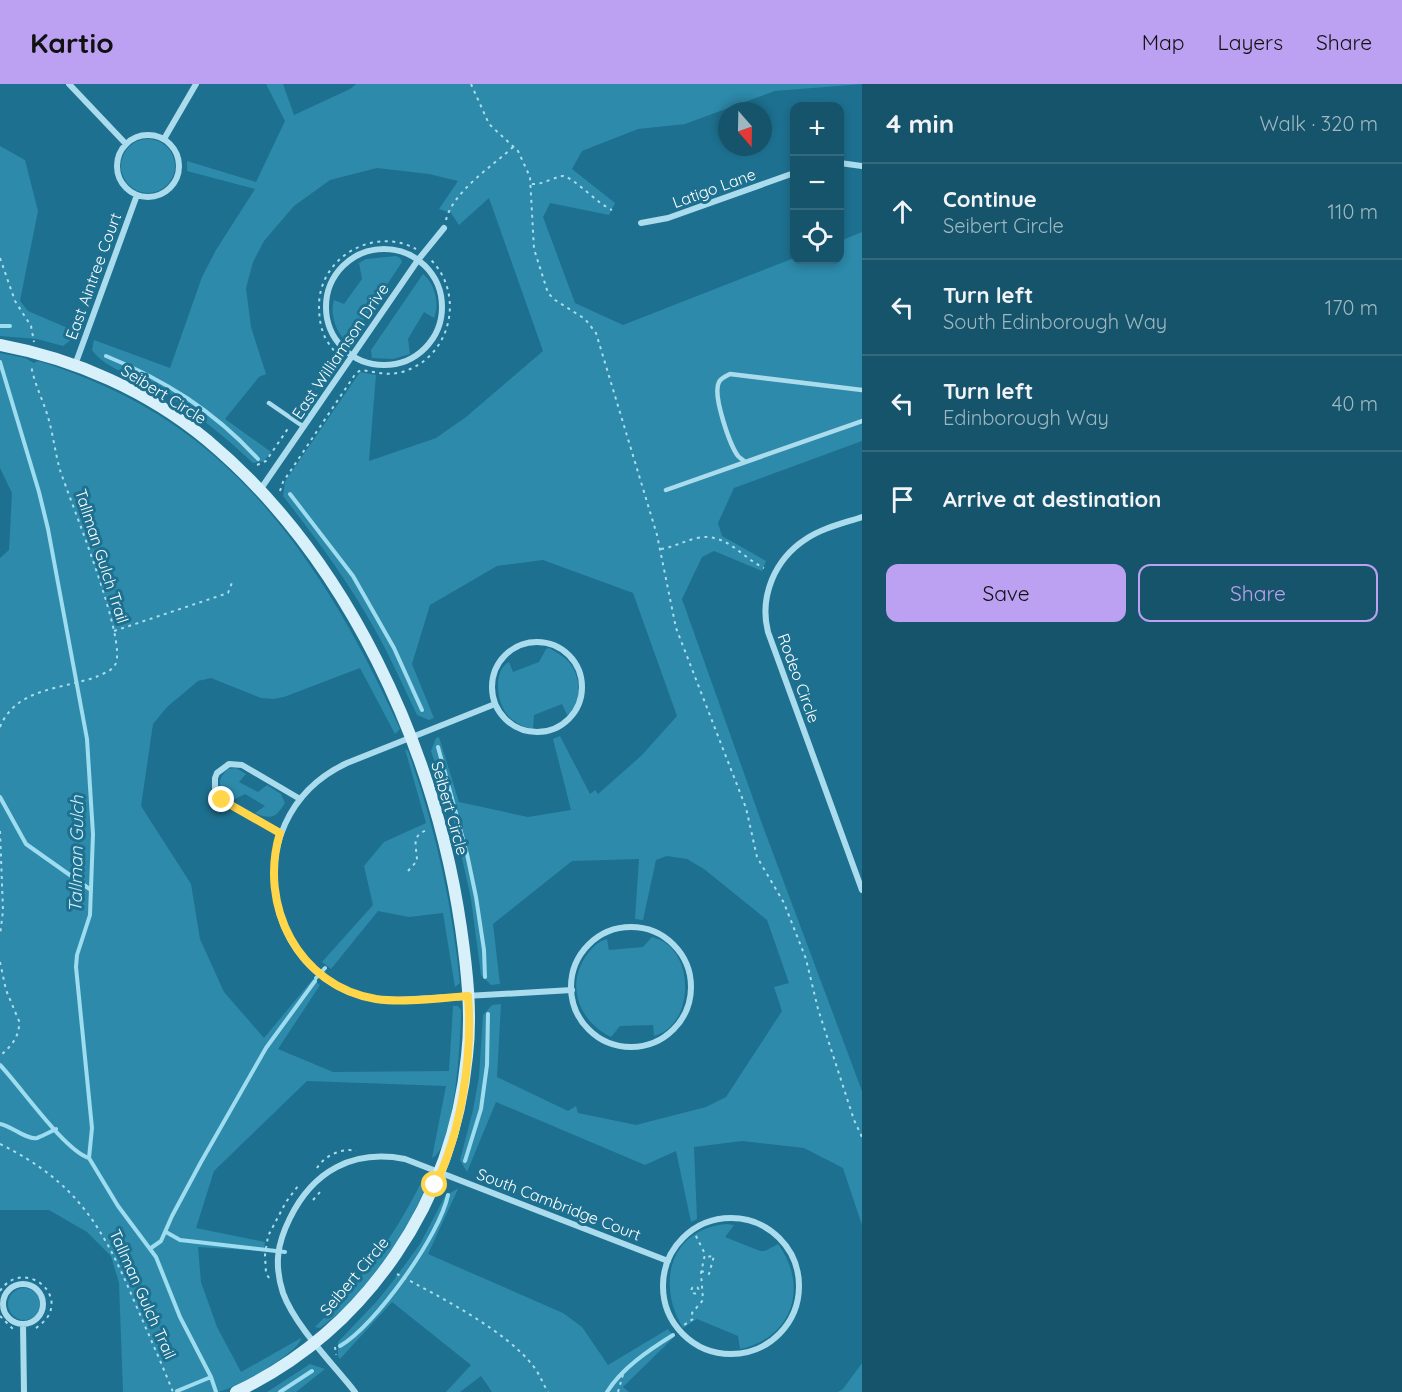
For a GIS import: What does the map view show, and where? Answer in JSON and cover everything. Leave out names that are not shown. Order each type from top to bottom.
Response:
[{"type":"street","points":[[69,84],[126,144],[137,137],[146,135],[164,139],[196,84]]},
{"type":"street","name":"East Aintree Court","points":[[126,144],[117,160],[117,173],[126,188],[137,195],[150,197],[163,194],[173,185],[179,169],[178,156],[174,148],[164,139]]},
{"type":"street","points":[[844,163],[862,166]]},
{"type":"street","name":"Latigo Lane","points":[[641,223],[668,218],[790,175]]},
{"type":"street","name":"East Aintree Court","points":[[75,365],[137,195]]},
{"type":"street","name":"East Williamson Drive","points":[[259,490],[418,260],[444,228]]},
{"type":"street","points":[[374,250],[397,251],[418,260],[435,278],[442,301],[440,326],[432,340],[414,357],[391,365],[367,363],[352,356],[336,340],[327,319],[327,296],[336,275],[353,259],[374,250]]},
{"type":"street","name":"Seibert Circle","points":[[0,345],[75,365],[137,394],[206,439],[259,490],[309,551],[353,619],[387,682],[411,738],[433,800],[450,866],[463,938],[468,996],[468,1044],[462,1095],[454,1130],[440,1172],[415,1224],[392,1260],[353,1307],[315,1342],[280,1368],[236,1392]]},
{"type":"street","name":"Rodeo Circle","points":[[862,516],[813,535],[789,552],[771,581],[765,617],[768,632],[862,891]]},
{"type":"street","points":[[539,642],[559,648],[570,656],[580,673],[582,693],[579,705],[572,717],[556,729],[543,732],[524,730],[506,720],[495,704],[492,684],[498,664],[513,650],[525,644],[539,642]]},
{"type":"street","points":[[495,704],[338,767],[318,781],[300,800],[280,833],[274,866],[276,903],[290,939],[300,953],[317,971],[337,985],[362,996],[378,999],[572,990]]},
{"type":"street","points":[[280,833],[222,800],[215,788],[215,778],[218,773],[229,764],[242,765],[300,800]]},
{"type":"street","points":[[624,928],[646,929],[666,939],[681,955],[688,968],[691,982],[689,1003],[680,1022],[658,1040],[638,1046],[618,1045],[593,1033],[576,1011],[572,990],[574,969],[585,949],[603,935],[624,928]]},
{"type":"street","name":"South Cambridge Court","points":[[355,1392],[290,1308],[280,1283],[277,1264],[277,1251],[281,1237],[301,1197],[324,1174],[345,1163],[379,1157],[398,1158],[440,1172],[668,1261]]},
{"type":"street","points":[[724,1218],[748,1220],[764,1226],[783,1241],[792,1255],[799,1278],[799,1294],[792,1318],[782,1332],[769,1343],[753,1351],[728,1354],[711,1351],[695,1344],[678,1329],[668,1312],[663,1295],[663,1278],[668,1261],[681,1240],[693,1230],[708,1222],[724,1218]]},
{"type":"street","points":[[26,1284],[33,1286],[40,1293],[44,1306],[36,1320],[23,1324],[10,1320],[3,1305],[5,1294],[10,1289],[26,1284]]},
{"type":"street","points":[[23,1324],[24,1392]]},
{"type":"lane","points":[[745,462],[738,455],[720,406],[717,388],[723,378],[730,374],[862,390]]},
{"type":"lane","points":[[269,403],[304,427]]},
{"type":"lane","points":[[666,490],[862,421]]},
{"type":"path","points":[[471,84],[489,124],[521,155],[532,184],[533,239],[541,273],[551,296],[585,319],[596,333],[661,549],[676,628],[746,808],[759,861],[772,879],[784,903],[806,959],[818,1009],[854,1120],[862,1137]]},
{"type":"path","points":[[444,228],[448,212],[465,190],[514,146]]},
{"type":"path","points":[[532,184],[542,184],[560,177],[567,177],[599,204],[612,210]]},
{"type":"path","points":[[0,258],[15,301],[34,333],[33,345]]},
{"type":"path","name":"Tallman Gulch Trail","points":[[0,727],[7,713],[29,696],[91,678],[111,669],[117,663],[114,632],[104,594],[60,470],[48,417],[31,367],[31,359]]},
{"type":"path","points":[[661,549],[674,547],[697,538],[713,537],[727,542],[764,568]]},
{"type":"path","points":[[114,632],[228,593],[232,580]]},
{"type":"path","points":[[408,871],[417,861],[415,843],[418,836],[424,831],[433,829]]},
{"type":"path","points":[[0,831],[0,935]]},
{"type":"path","points":[[0,962],[6,990],[19,1021],[19,1032],[0,1056]]},
{"type":"path","name":"Tallman Gulch Trail","points":[[0,1144],[45,1171],[77,1199],[93,1219],[116,1258],[173,1392]]},
{"type":"path","points":[[316,1170],[321,1161],[338,1152],[347,1149],[359,1151]]},
{"type":"path","points":[[272,1282],[266,1273],[265,1263],[268,1236],[286,1202],[301,1184]]},
{"type":"path","points":[[308,1207],[322,1189]]},
{"type":"path","points":[[678,1329],[693,1319],[692,1313],[702,1304],[701,1271],[704,1257],[693,1230]]},
{"type":"path","points":[[701,1271],[710,1274],[714,1256],[704,1257]]},
{"type":"path","points":[[397,1274],[458,1307],[504,1339],[536,1369],[548,1392]]},
{"type":"path","points":[[0,1291],[11,1280],[22,1277],[33,1279],[46,1289],[51,1301],[50,1310],[47,1317],[32,1333]]},
{"type":"path","points":[[698,1290],[703,1291]]},
{"type":"path","points":[[618,1392],[624,1371]]},
{"type":"shaded area","points":[[266,84],[283,84],[294,115],[356,84],[862,84],[775,91],[745,102],[718,102],[718,112],[685,124],[638,129],[582,151],[572,169],[615,203],[609,215],[550,203],[543,217],[575,303],[623,325],[790,260],[790,264],[844,264],[844,239],[862,232],[862,441],[734,488],[718,523],[722,536],[766,561],[762,571],[714,551],[702,557],[682,599],[761,821],[862,1091],[862,1225],[843,1168],[804,1148],[742,1141],[694,1147],[697,1219],[691,1222],[676,1151],[645,1165],[496,1102],[467,1172],[460,1160],[479,1077],[483,1015],[492,1005],[501,1004],[497,1077],[568,1111],[576,1106],[578,1113],[636,1125],[706,1107],[726,1097],[782,1011],[774,987],[789,983],[767,920],[704,869],[687,859],[667,856],[656,860],[643,920],[635,919],[639,859],[572,861],[493,924],[500,984],[491,985],[481,975],[471,899],[462,858],[453,818],[431,751],[436,738],[439,737],[459,802],[528,817],[571,810],[553,739],[560,736],[590,794],[595,790],[598,794],[641,756],[677,716],[633,593],[543,560],[497,566],[430,605],[412,664],[434,718],[429,720],[417,715],[386,649],[353,593],[283,496],[288,477],[360,372],[376,375],[369,461],[436,438],[466,417],[543,351],[489,198],[459,225],[451,213],[439,209],[458,181],[429,174],[377,168],[330,180],[294,206],[264,241],[253,262],[246,288],[251,327],[266,374],[259,377],[225,419],[271,452],[264,461],[253,463],[186,408],[153,387],[105,363],[92,350],[94,340],[170,368],[202,277],[216,250],[255,189],[187,171],[187,161],[256,182],[285,121]]},
{"type":"shaded area","points":[[148,139],[158,141],[167,147],[173,156],[175,166],[173,176],[167,185],[158,191],[148,193],[138,191],[129,185],[123,176],[121,166],[123,156],[129,147],[138,141]]},
{"type":"shaded area","points":[[0,146],[25,160],[38,211],[20,301],[28,311],[77,332],[76,336],[63,346],[37,339],[0,336]]},
{"type":"shaded area","points":[[396,256],[402,262],[351,339],[345,340],[338,332],[334,321],[334,300],[344,304],[362,279],[359,263],[366,259]]},
{"type":"shaded area","points":[[423,274],[431,283],[435,294],[434,318],[424,312],[408,339],[410,354],[393,359],[372,358],[371,350]]},
{"type":"shaded area","points":[[0,353],[25,358],[34,363],[38,361],[108,388],[174,425],[212,454],[247,487],[307,561],[358,644],[400,729],[395,734],[360,668],[284,697],[273,699],[261,698],[211,678],[198,681],[167,707],[153,724],[141,806],[191,884],[200,939],[224,992],[264,1038],[313,979],[320,985],[278,1049],[333,1072],[449,1071],[453,1006],[458,1006],[461,1010],[458,1066],[451,1114],[440,1150],[432,1158],[446,1086],[307,1081],[214,1171],[196,1228],[265,1242],[264,1251],[198,1247],[201,1282],[217,1327],[241,1372],[301,1338],[298,1345],[278,1361],[250,1378],[217,1392],[123,1392],[119,1283],[111,1256],[87,1232],[49,1210],[0,1210],[0,558],[9,550],[12,493],[0,468]]},
{"type":"shaded area","points":[[549,648],[569,662],[576,674],[578,697],[576,704],[567,715],[562,704],[534,715],[533,729],[524,727],[511,718],[502,706],[498,679],[502,668],[509,662],[513,672],[539,662],[546,649]]},
{"type":"shaded area","points":[[405,749],[408,751],[418,779],[441,865],[460,983],[455,987],[443,913],[409,917],[378,911],[331,969],[322,962],[373,905],[364,866],[384,842],[426,823]]},
{"type":"shaded area","points":[[236,768],[246,774],[239,782],[258,792],[267,785],[281,794],[285,803],[276,815],[269,817],[255,813],[265,806],[245,794],[233,800],[224,794],[220,786],[221,778],[228,769]]},
{"type":"shaded area","points":[[652,937],[666,944],[677,955],[683,970],[685,986],[678,1017],[668,1029],[654,1036],[653,1025],[620,1026],[611,1037],[590,1021],[578,1000],[577,976],[581,964],[589,952],[604,940],[607,939],[609,950],[643,947]]},
{"type":"shaded area","points":[[424,1176],[428,1181],[409,1222],[383,1262],[369,1281],[337,1314],[320,1328],[315,1327],[377,1256],[403,1217]]},
{"type":"shaded area","points":[[457,1189],[428,1254],[563,1313],[582,1327],[608,1365],[668,1329],[674,1337],[623,1387],[629,1392],[492,1392],[481,1376],[460,1392],[446,1392],[471,1365],[392,1302],[340,1359],[338,1342],[393,1281],[420,1244],[445,1196]]},
{"type":"shaded area","points":[[726,1224],[734,1225],[725,1237],[760,1251],[765,1251],[778,1244],[793,1277],[794,1293],[783,1322],[773,1334],[758,1343],[740,1349],[738,1336],[697,1319],[683,1328],[670,1294],[673,1261],[681,1248],[692,1236],[707,1228]]},
{"type":"shaded area","points":[[24,1288],[35,1293],[40,1304],[35,1315],[24,1320],[13,1315],[8,1304],[13,1293]]},
{"type":"shaded area","points":[[862,1363],[862,1392],[838,1392],[843,1389]]},
{"type":"shaded area","points":[[310,1364],[325,1369],[296,1392],[267,1392]]},
{"type":"waterway","points":[[0,326],[10,326]]},
{"type":"waterway","points":[[106,356],[148,375],[188,398],[224,426],[258,459]]},
{"type":"waterway","name":"Tallman Gulch","points":[[0,362],[48,529],[87,739],[93,834],[90,915],[77,955],[76,967],[92,1128],[89,1158],[118,1206],[156,1257],[180,1317],[211,1377],[216,1392]]},
{"type":"waterway","points":[[290,494],[353,576],[394,648],[422,710]]},
{"type":"waterway","points":[[438,747],[467,854],[476,897],[484,950],[485,977]]},
{"type":"waterway","points":[[0,797],[26,844],[91,890]]},
{"type":"waterway","points":[[316,978],[325,968]]},
{"type":"waterway","points":[[151,1248],[161,1241],[201,1162],[266,1048],[315,981]]},
{"type":"waterway","points":[[465,1161],[481,1109],[487,1065],[488,1014]]},
{"type":"waterway","points":[[0,1065],[55,1131],[79,1153],[89,1158]]},
{"type":"waterway","points":[[0,1124],[33,1138],[56,1129]]},
{"type":"waterway","points":[[340,1346],[371,1320],[404,1278],[433,1233],[448,1195]]},
{"type":"waterway","points":[[166,1232],[180,1240],[285,1252]]},
{"type":"waterway","points":[[607,1392],[628,1367],[673,1335]]},
{"type":"waterway","points":[[280,1392],[312,1371]]},
{"type":"waterway","points":[[177,1391],[211,1377]]},
{"type":"route","points":[[222,800],[280,833],[273,872],[278,911],[296,948],[323,976],[362,996],[378,999],[468,996],[468,1055],[462,1095],[444,1164],[435,1185]]}]
